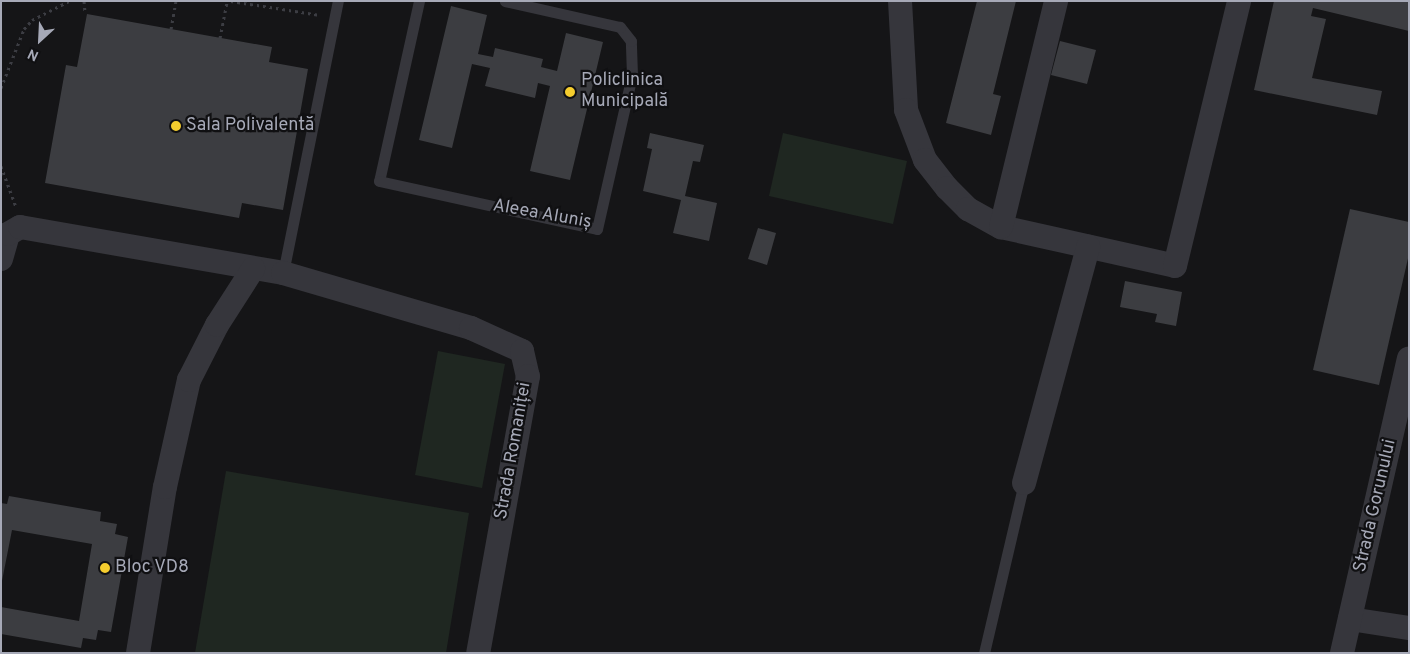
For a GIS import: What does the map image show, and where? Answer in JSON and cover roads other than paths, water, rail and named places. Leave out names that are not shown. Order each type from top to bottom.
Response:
[{"type":"street","points":[[900,1],[902,88],[913,134],[925,160],[947,188],[968,209],[1001,227],[1175,266],[1239,1]]},
{"type":"street","points":[[1001,227],[1056,1]]},
{"type":"street","points":[[1,259],[8,234],[20,227],[283,273]]},
{"type":"street","points":[[1024,483],[1088,247]]},
{"type":"street","points":[[138,653],[165,487],[189,380],[217,325],[253,269]]},
{"type":"street","name":"Strada Romaniței","points":[[283,273],[471,328],[522,351],[528,376],[478,653]]},
{"type":"street","name":"Strada Gorunului","points":[[1342,653],[1405,398],[1409,359]]},
{"type":"street","points":[[1350,619],[1409,628]]},
{"type":"lane","points":[[283,273],[338,1]]},
{"type":"lane","name":"Aleea Aluniș","points":[[419,1],[378,181],[597,229],[632,75],[631,41],[620,27],[505,1]]},
{"type":"lane","points":[[984,653],[1024,483]]},
{"type":"place","name":"Policlinica Municipală","points":[[570,92]]},
{"type":"place","name":"Sala Polivalentă","points":[[176,126]]},
{"type":"place","name":"Bloc VD8","points":[[105,568]]}]
